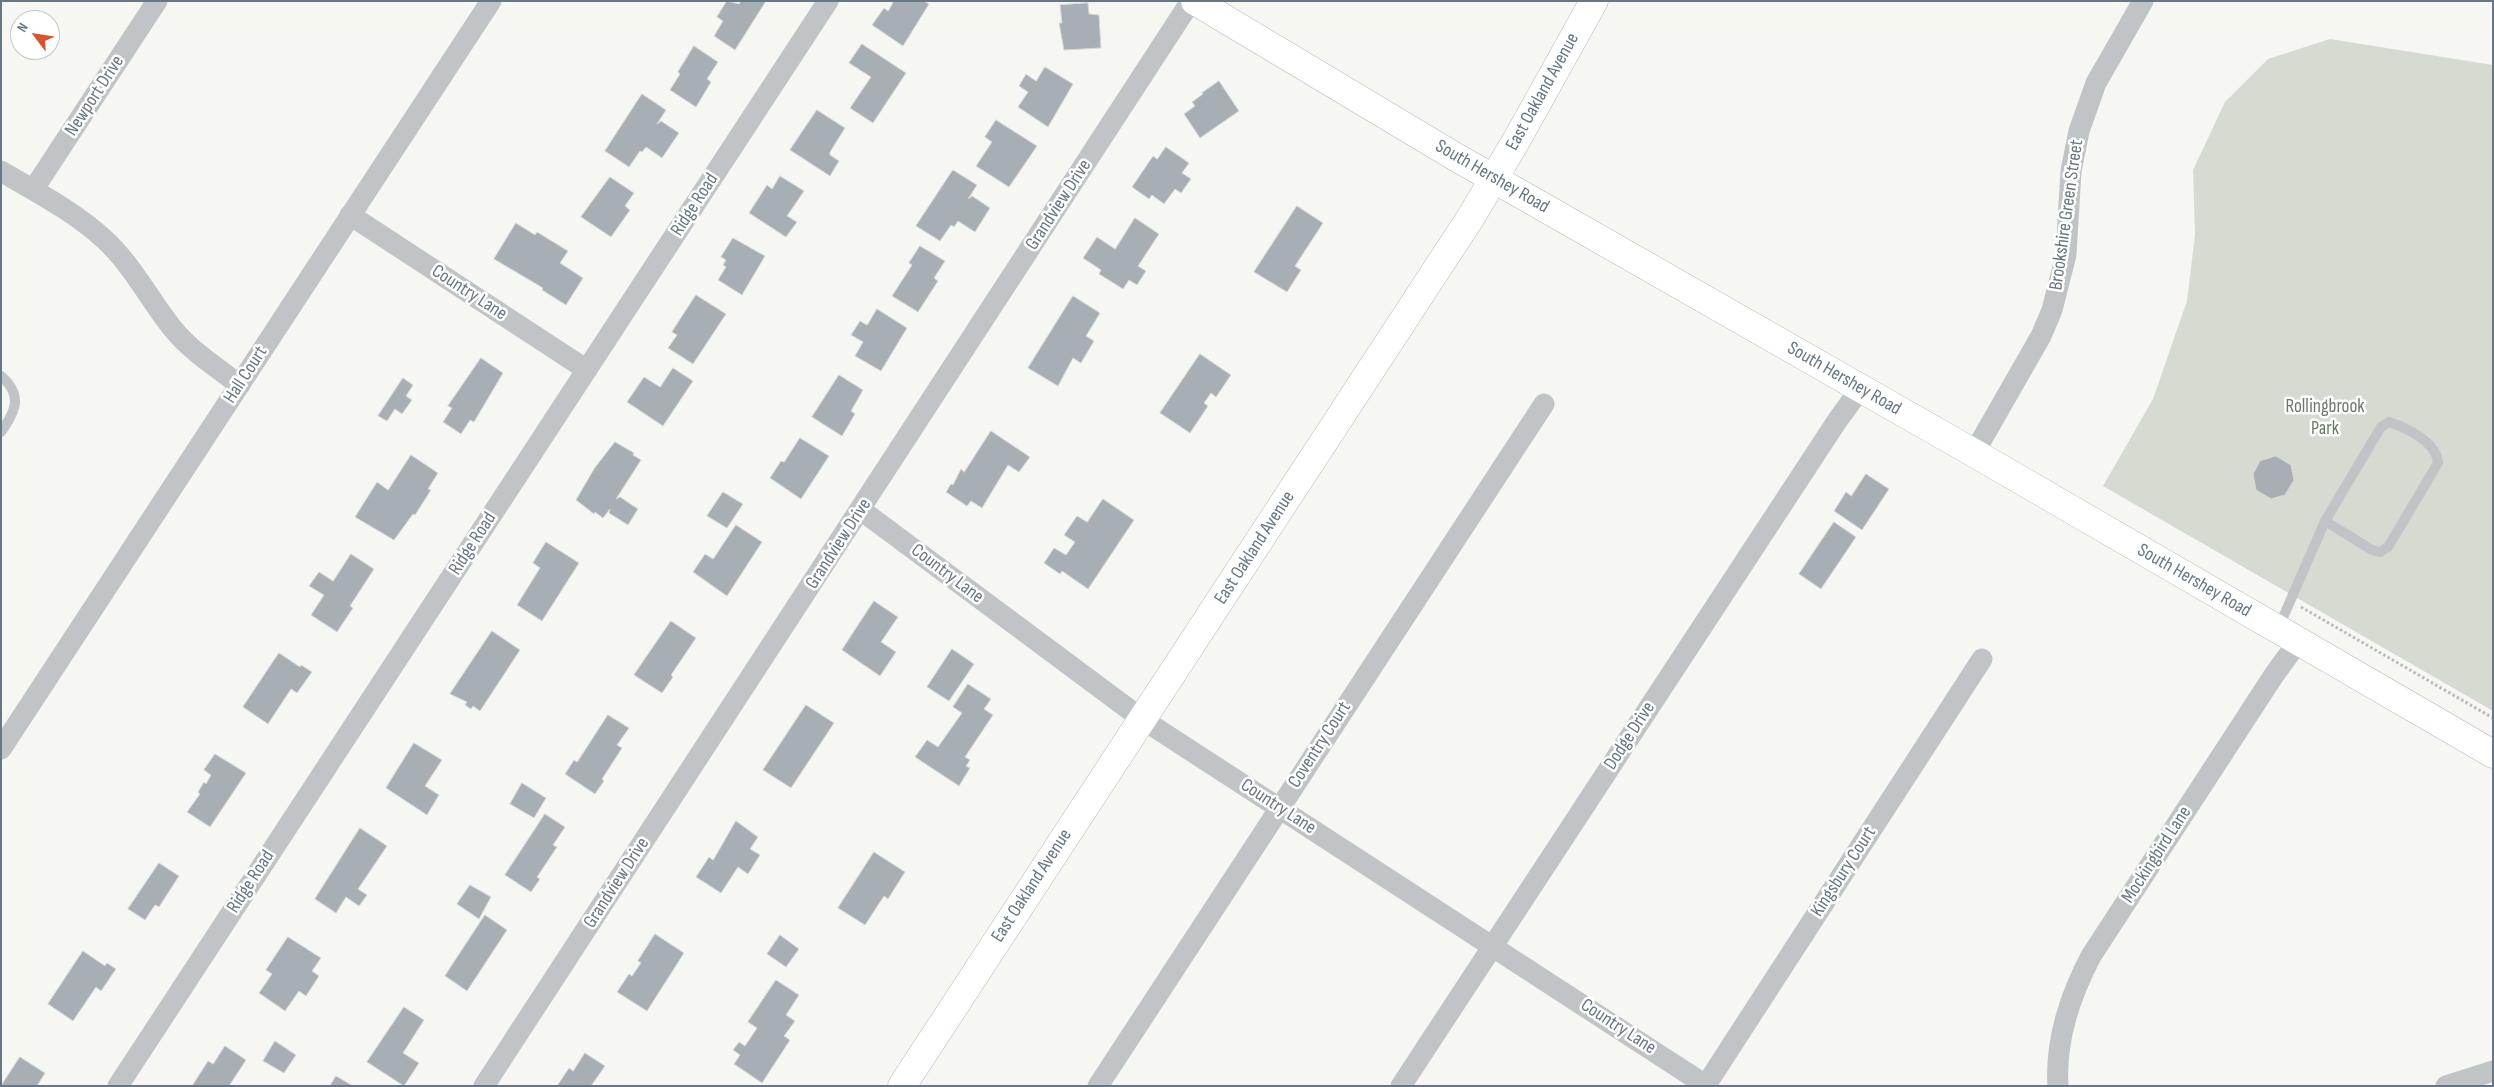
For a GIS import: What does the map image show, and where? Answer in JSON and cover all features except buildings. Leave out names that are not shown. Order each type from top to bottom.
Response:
[{"type":"main road","name":"South Hershey Road","points":[[1195,1],[1494,179],[1974,453],[2493,754]]},
{"type":"main road","name":"East Oakland Avenue","points":[[902,1086],[1494,179],[1594,1]]},
{"type":"street","name":"Newport Drive","points":[[34,190],[157,1]]},
{"type":"street","name":"Hall Court","points":[[1,749],[490,1]]},
{"type":"street","name":"Ridge Road","points":[[118,1086],[828,1]]},
{"type":"street","name":"Grandview Drive","points":[[484,1086],[1191,1]]},
{"type":"street","name":"Brookshire Green Street","points":[[1974,453],[2041,336],[2052,310],[2066,255],[2071,171],[2079,131],[2096,83],[2143,1]]},
{"type":"street","points":[[1,171],[77,217],[104,238],[127,263],[173,329],[204,358],[240,385]]},
{"type":"street","name":"Country Lane","points":[[350,215],[587,370]]},
{"type":"street","name":"Dodge Drive","points":[[1401,1086],[1837,421],[1861,388]]},
{"type":"street","name":"Coventry Court","points":[[1098,1086],[1544,404]]},
{"type":"street","name":"Country Lane","points":[[861,510],[1142,720],[1706,1085]]},
{"type":"street","name":"Mockingbird Lane","points":[[2058,1086],[2059,1056],[2064,1021],[2072,996],[2091,956],[2288,636]]},
{"type":"street","name":"Kingsbury Court","points":[[1706,1085],[1982,659]]},
{"type":"street","points":[[2446,1086],[2493,1071]]},
{"type":"lane","points":[[1,376],[12,386],[16,406],[1,432]]},
{"type":"lane","points":[[2288,636],[2290,600],[2325,520],[2381,427],[2389,422],[2397,425],[2432,446],[2438,453],[2438,462],[2388,547],[2380,552],[2372,550],[2325,520]]},
{"type":"path","points":[[2290,600],[2493,718]]},
{"type":"green space","name":"Rollingbrook Park","points":[[2330,39],[2493,65],[2493,711],[2103,486],[2153,399],[2187,301],[2195,235],[2193,170],[2225,102],[2268,59]]}]
